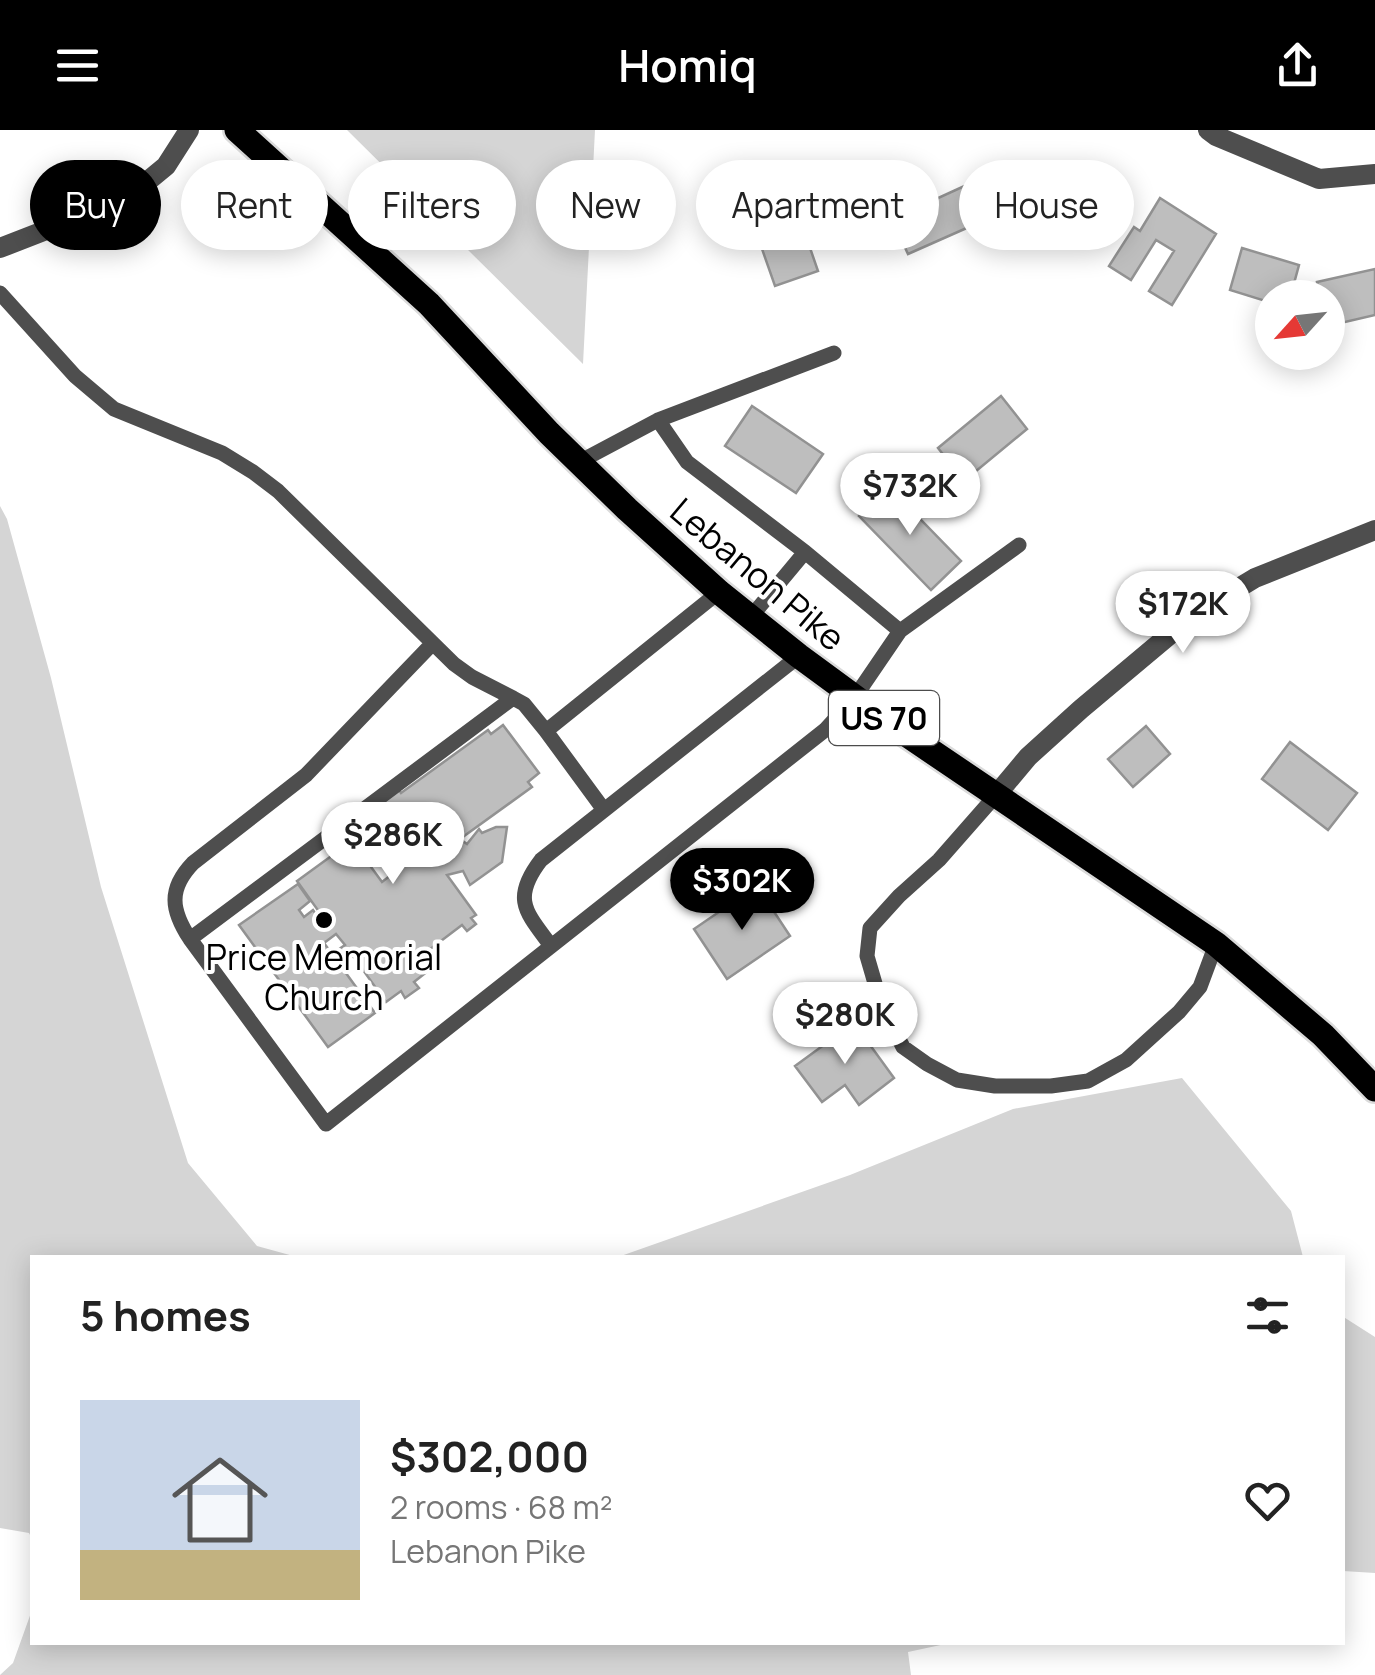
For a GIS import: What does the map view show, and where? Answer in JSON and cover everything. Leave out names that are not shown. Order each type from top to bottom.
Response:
[{"type":"main road","name":"Lebanon Pike","points":[[238,130],[429,304],[579,462],[719,592],[855,697],[1216,944],[1323,1035],[1375,1089]]},
{"type":"street","points":[[0,248],[126,199],[166,166],[189,130]]},
{"type":"street","points":[[1208,130],[1319,179],[1375,174]]},
{"type":"street","points":[[997,794],[1028,757],[1192,616],[1255,578],[1375,530]]},
{"type":"lane","points":[[0,293],[75,376],[114,409],[222,453],[278,491],[432,644],[472,677],[524,704],[604,810]]},
{"type":"lane","points":[[579,462],[658,420],[834,353]]},
{"type":"lane","points":[[658,420],[688,462],[900,631]]},
{"type":"lane","points":[[432,644],[306,775],[192,862],[176,887],[174,902],[190,939],[326,1124],[825,730],[855,697],[900,631],[1019,545]]},
{"type":"lane","points":[[750,618],[805,552]]},
{"type":"lane","points":[[546,731],[719,592]]},
{"type":"lane","points":[[551,946],[529,917],[524,903],[528,876],[540,860],[799,656]]},
{"type":"lane","points":[[190,939],[513,698]]},
{"type":"lane","points":[[997,794],[870,928],[866,956],[882,1004],[903,1046],[926,1064],[957,1080],[995,1086],[1052,1086],[1088,1080],[1126,1060],[1179,1012],[1200,987],[1216,944]]},
{"type":"shaded area","points":[[347,130],[595,130],[593,160],[536,160],[536,250],[589,250],[583,364],[468,250],[516,250],[516,160],[377,160]]},
{"type":"shaded area","points":[[0,506],[7,519],[51,678],[101,887],[188,1163],[257,1246],[290,1255],[30,1255],[30,1535],[0,1528]]},
{"type":"shaded area","points":[[1182,1078],[1291,1211],[1302,1255],[624,1255],[850,1175],[1013,1109]]},
{"type":"shaded area","points":[[1345,1318],[1375,1337],[1375,1573],[1345,1571]]},
{"type":"shaded area","points":[[30,1616],[30,1645],[941,1645],[908,1652],[911,1675],[0,1675],[13,1663]]},
{"type":"building","points":[[959,188],[959,231],[939,240],[939,198]]},
{"type":"building","points":[[1160,198],[1216,234],[1172,305],[1149,291],[1174,251],[1156,240],[1131,280],[1109,266],[1119,250],[1134,250],[1134,227],[1140,231]]},
{"type":"building","points":[[1242,248],[1299,265],[1295,280],[1255,280],[1255,298],[1230,290]]},
{"type":"building","points":[[762,250],[811,250],[818,271],[775,286]]},
{"type":"building","points":[[1375,269],[1375,315],[1345,322],[1345,280],[1326,280]]},
{"type":"building","points":[[1001,396],[1027,429],[964,481],[938,448]]},
{"type":"building","points":[[752,406],[823,454],[796,493],[725,446]]},
{"type":"building","points":[[889,487],[961,561],[931,590],[859,516]]},
{"type":"building","points":[[503,725],[539,773],[528,782],[532,787],[460,839],[467,844],[479,829],[482,833],[507,827],[502,862],[470,885],[463,871],[447,875],[476,915],[471,918],[476,924],[467,931],[462,925],[429,950],[438,963],[414,982],[419,988],[405,998],[401,991],[386,1002],[353,956],[347,961],[339,949],[345,945],[336,934],[324,943],[375,1013],[328,1047],[239,925],[298,884],[310,901],[299,910],[304,917],[313,910],[322,923],[325,920],[297,881],[352,841],[382,882],[391,875],[353,824],[488,730],[491,734]]},
{"type":"building","points":[[1146,726],[1170,754],[1133,787],[1108,759]]},
{"type":"building","points":[[1290,742],[1357,793],[1328,830],[1262,779]]},
{"type":"building","points":[[757,886],[790,936],[727,979],[694,929]]},
{"type":"building","points":[[854,1023],[894,1078],[859,1105],[845,1085],[822,1102],[795,1066]]},
{"type":"place","name":"Price Memorial Church","points":[[324,920]]}]
